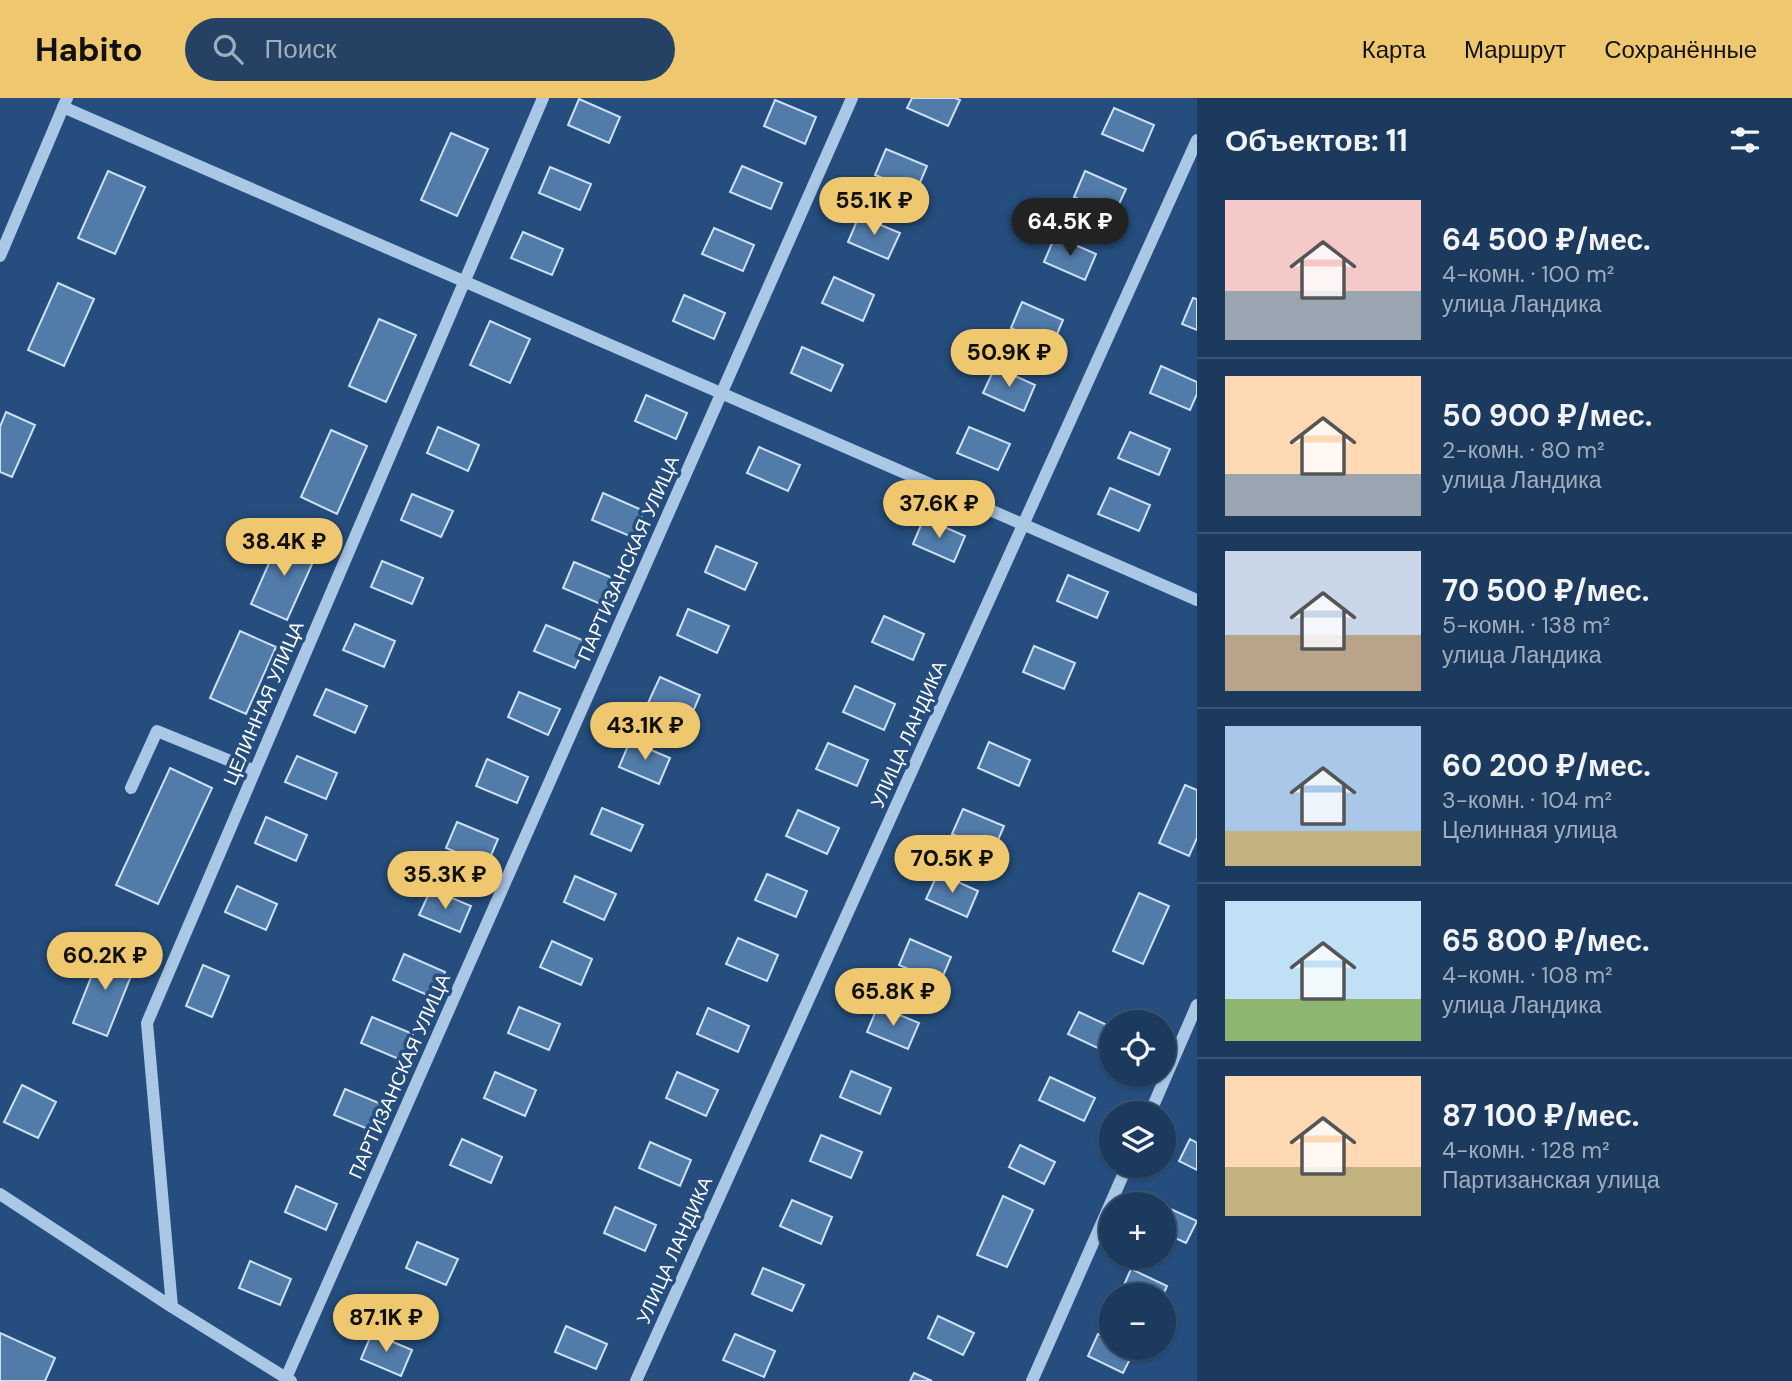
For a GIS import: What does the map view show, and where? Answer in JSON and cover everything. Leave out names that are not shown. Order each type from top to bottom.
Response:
[{"type":"street","name":"ЦЕЛИННАЯ УЛИЦА","points":[[172,1307],[147,1023],[543,98]]},
{"type":"street","name":"ПАРТИЗАНСКАЯ УЛИЦА","points":[[288,1379],[852,98]]},
{"type":"street","points":[[0,256],[65,103],[464,281],[1197,600]]},
{"type":"street","name":"УЛИЦА ЛАНДИКА","points":[[636,1381],[1197,140]]},
{"type":"street","points":[[131,788],[157,731],[255,771]]},
{"type":"street","points":[[1155,1101],[1197,1005]]},
{"type":"street","points":[[1032,1381],[1121,1178]]},
{"type":"street","points":[[0,1195],[288,1379]]},
{"type":"building","points":[[912,98],[960,100],[948,126],[907,108]]},
{"type":"building","points":[[579,99],[620,117],[609,143],[568,125]]},
{"type":"building","points":[[775,100],[816,117],[805,144],[764,126]]},
{"type":"building","points":[[1114,108],[1154,125],[1143,151],[1102,134]]},
{"type":"building","points":[[451,133],[488,149],[457,216],[421,200]]},
{"type":"building","points":[[886,149],[927,166],[916,192],[875,175]]},
{"type":"building","points":[[742,166],[782,183],[771,209],[730,192]]},
{"type":"building","points":[[550,167],[591,184],[580,210],[539,193]]},
{"type":"building","points":[[108,171],[145,187],[115,254],[78,238]]},
{"type":"building","points":[[1085,171],[1126,189],[1114,215],[1074,197]]},
{"type":"building","points":[[859,216],[900,233],[888,259],[848,242]]},
{"type":"building","points":[[714,228],[754,245],[743,271],[702,254]]},
{"type":"building","points":[[523,232],[563,249],[552,275],[511,258]]},
{"type":"building","points":[[1055,236],[1096,254],[1085,280],[1044,262]]},
{"type":"building","points":[[834,277],[874,295],[863,321],[822,303]]},
{"type":"building","points":[[58,283],[94,299],[64,366],[28,350]]},
{"type":"building","points":[[684,295],[725,313],[714,339],[673,321]]},
{"type":"building","points":[[1193,298],[1197,299],[1197,330],[1182,324]]},
{"type":"building","points":[[1022,302],[1063,320],[1052,346],[1011,328]]},
{"type":"building","points":[[379,319],[416,335],[386,402],[349,386]]},
{"type":"building","points":[[490,321],[530,339],[510,383],[470,365]]},
{"type":"building","points":[[802,347],[843,365],[831,391],[791,373]]},
{"type":"building","points":[[1161,366],[1197,382],[1197,394],[1190,410],[1150,393]]},
{"type":"building","points":[[995,367],[1035,385],[1024,411],[983,393]]},
{"type":"building","points":[[646,395],[687,413],[676,439],[635,421]]},
{"type":"building","points":[[6,412],[35,425],[12,477],[0,472],[0,427]]},
{"type":"building","points":[[438,427],[479,445],[468,471],[427,453]]},
{"type":"building","points":[[969,427],[1010,444],[998,470],[957,453]]},
{"type":"building","points":[[331,430],[367,446],[337,514],[301,497]]},
{"type":"building","points":[[1130,432],[1170,449],[1159,475],[1118,458]]},
{"type":"building","points":[[759,447],[800,465],[788,491],[747,473]]},
{"type":"building","points":[[1110,488],[1150,505],[1139,531],[1098,514]]},
{"type":"building","points":[[603,493],[644,511],[632,537],[592,520]]},
{"type":"building","points":[[412,494],[453,511],[441,537],[401,520]]},
{"type":"building","points":[[924,518],[965,536],[954,562],[913,544]]},
{"type":"building","points":[[281,536],[317,553],[287,620],[251,604]]},
{"type":"building","points":[[716,546],[757,563],[745,590],[705,572]]},
{"type":"building","points":[[382,561],[423,578],[412,604],[371,587]]},
{"type":"building","points":[[574,562],[615,579],[603,605],[563,588]]},
{"type":"building","points":[[1068,575],[1108,592],[1097,618],[1057,601]]},
{"type":"building","points":[[688,609],[729,626],[717,653],[677,635]]},
{"type":"building","points":[[884,616],[924,634],[913,660],[872,642]]},
{"type":"building","points":[[355,624],[395,641],[384,667],[343,650]]},
{"type":"building","points":[[546,625],[587,642],[575,668],[534,651]]},
{"type":"building","points":[[240,631],[276,647],[246,714],[210,698]]},
{"type":"building","points":[[1034,646],[1075,663],[1064,689],[1023,672]]},
{"type":"building","points":[[660,677],[700,695],[689,721],[648,703]]},
{"type":"building","points":[[855,686],[895,704],[884,730],[843,712]]},
{"type":"building","points":[[326,689],[367,706],[355,733],[314,715]]},
{"type":"building","points":[[519,692],[560,709],[548,735],[508,717]]},
{"type":"building","points":[[630,741],[670,758],[659,784],[619,767]]},
{"type":"building","points":[[989,742],[1030,760],[1019,786],[978,768]]},
{"type":"building","points":[[828,743],[868,760],[857,786],[816,769]]},
{"type":"building","points":[[297,756],[337,773],[326,799],[285,782]]},
{"type":"building","points":[[487,759],[528,777],[517,803],[476,786]]},
{"type":"building","points":[[170,768],[212,788],[158,904],[116,885]]},
{"type":"building","points":[[1185,785],[1197,790],[1197,838],[1189,856],[1159,843]]},
{"type":"building","points":[[602,808],[643,825],[631,851],[591,834]]},
{"type":"building","points":[[963,809],[1004,826],[993,852],[952,834]]},
{"type":"building","points":[[798,810],[839,828],[827,854],[786,836]]},
{"type":"building","points":[[266,817],[307,835],[296,861],[255,843]]},
{"type":"building","points":[[457,822],[498,839],[487,865],[446,848]]},
{"type":"building","points":[[938,873],[978,891],[967,917],[926,899]]},
{"type":"building","points":[[767,874],[807,891],[796,917],[755,900]]},
{"type":"building","points":[[575,876],[616,894],[604,920],[564,902]]},
{"type":"building","points":[[237,886],[277,904],[266,930],[225,912]]},
{"type":"building","points":[[431,889],[471,906],[460,932],[419,915]]},
{"type":"building","points":[[1139,893],[1169,906],[1143,964],[1113,951]]},
{"type":"building","points":[[738,938],[778,955],[767,981],[726,964]]},
{"type":"building","points":[[910,939],[951,957],[940,983],[899,965]]},
{"type":"building","points":[[552,941],[592,959],[581,985],[540,967]]},
{"type":"building","points":[[103,947],[137,961],[107,1036],[73,1023]]},
{"type":"building","points":[[404,954],[445,972],[434,998],[393,980]]},
{"type":"building","points":[[203,965],[229,976],[212,1017],[186,1006]]},
{"type":"building","points":[[878,1006],[919,1023],[908,1049],[867,1032]]},
{"type":"building","points":[[519,1007],[560,1024],[549,1050],[508,1033]]},
{"type":"building","points":[[708,1008],[749,1026],[738,1052],[697,1034]]},
{"type":"building","points":[[1079,1012],[1099,1021],[1099,1049],[1068,1034]]},
{"type":"building","points":[[372,1017],[413,1034],[401,1060],[361,1043]]},
{"type":"building","points":[[851,1071],[891,1088],[880,1114],[840,1097]]},
{"type":"building","points":[[495,1072],[536,1090],[525,1116],[484,1098]]},
{"type":"building","points":[[677,1072],[718,1090],[706,1116],[666,1098]]},
{"type":"building","points":[[1050,1077],[1095,1098],[1084,1121],[1039,1100]]},
{"type":"building","points":[[22,1085],[56,1102],[38,1138],[4,1122]]},
{"type":"building","points":[[345,1089],[386,1106],[375,1132],[334,1115]]},
{"type":"building","points":[[821,1135],[862,1152],[851,1178],[810,1161]]},
{"type":"building","points":[[462,1139],[502,1157],[491,1183],[450,1165]]},
{"type":"building","points":[[1190,1139],[1197,1143],[1197,1170],[1179,1161]]},
{"type":"building","points":[[650,1142],[691,1160],[680,1186],[639,1168]]},
{"type":"building","points":[[1020,1145],[1055,1162],[1044,1184],[1009,1167]]},
{"type":"building","points":[[296,1186],[337,1204],[326,1230],[285,1212]]},
{"type":"building","points":[[1003,1196],[1033,1210],[1007,1267],[977,1255]]},
{"type":"building","points":[[792,1200],[832,1217],[821,1244],[780,1226]]},
{"type":"building","points":[[615,1207],[656,1225],[645,1251],[604,1233]]},
{"type":"building","points":[[1176,1211],[1197,1221],[1186,1243],[1176,1238]]},
{"type":"building","points":[[417,1242],[458,1259],[446,1285],[406,1268]]},
{"type":"building","points":[[250,1261],[291,1279],[280,1305],[239,1288]]},
{"type":"building","points":[[763,1268],[804,1285],[792,1311],[752,1294]]},
{"type":"building","points":[[1131,1269],[1161,1283],[1125,1283]]},
{"type":"building","points":[[938,1316],[974,1333],[963,1355],[928,1338]]},
{"type":"building","points":[[566,1326],[607,1344],[596,1369],[555,1352]]},
{"type":"building","points":[[0,1333],[55,1358],[45,1381],[0,1381]]},
{"type":"building","points":[[372,1333],[412,1350],[401,1376],[361,1359]]},
{"type":"building","points":[[735,1334],[775,1351],[764,1377],[723,1360]]},
{"type":"building","points":[[1098,1334],[1099,1360],[1130,1360],[1123,1373],[1088,1356]]},
{"type":"building","points":[[914,1373],[932,1381],[910,1381]]}]
